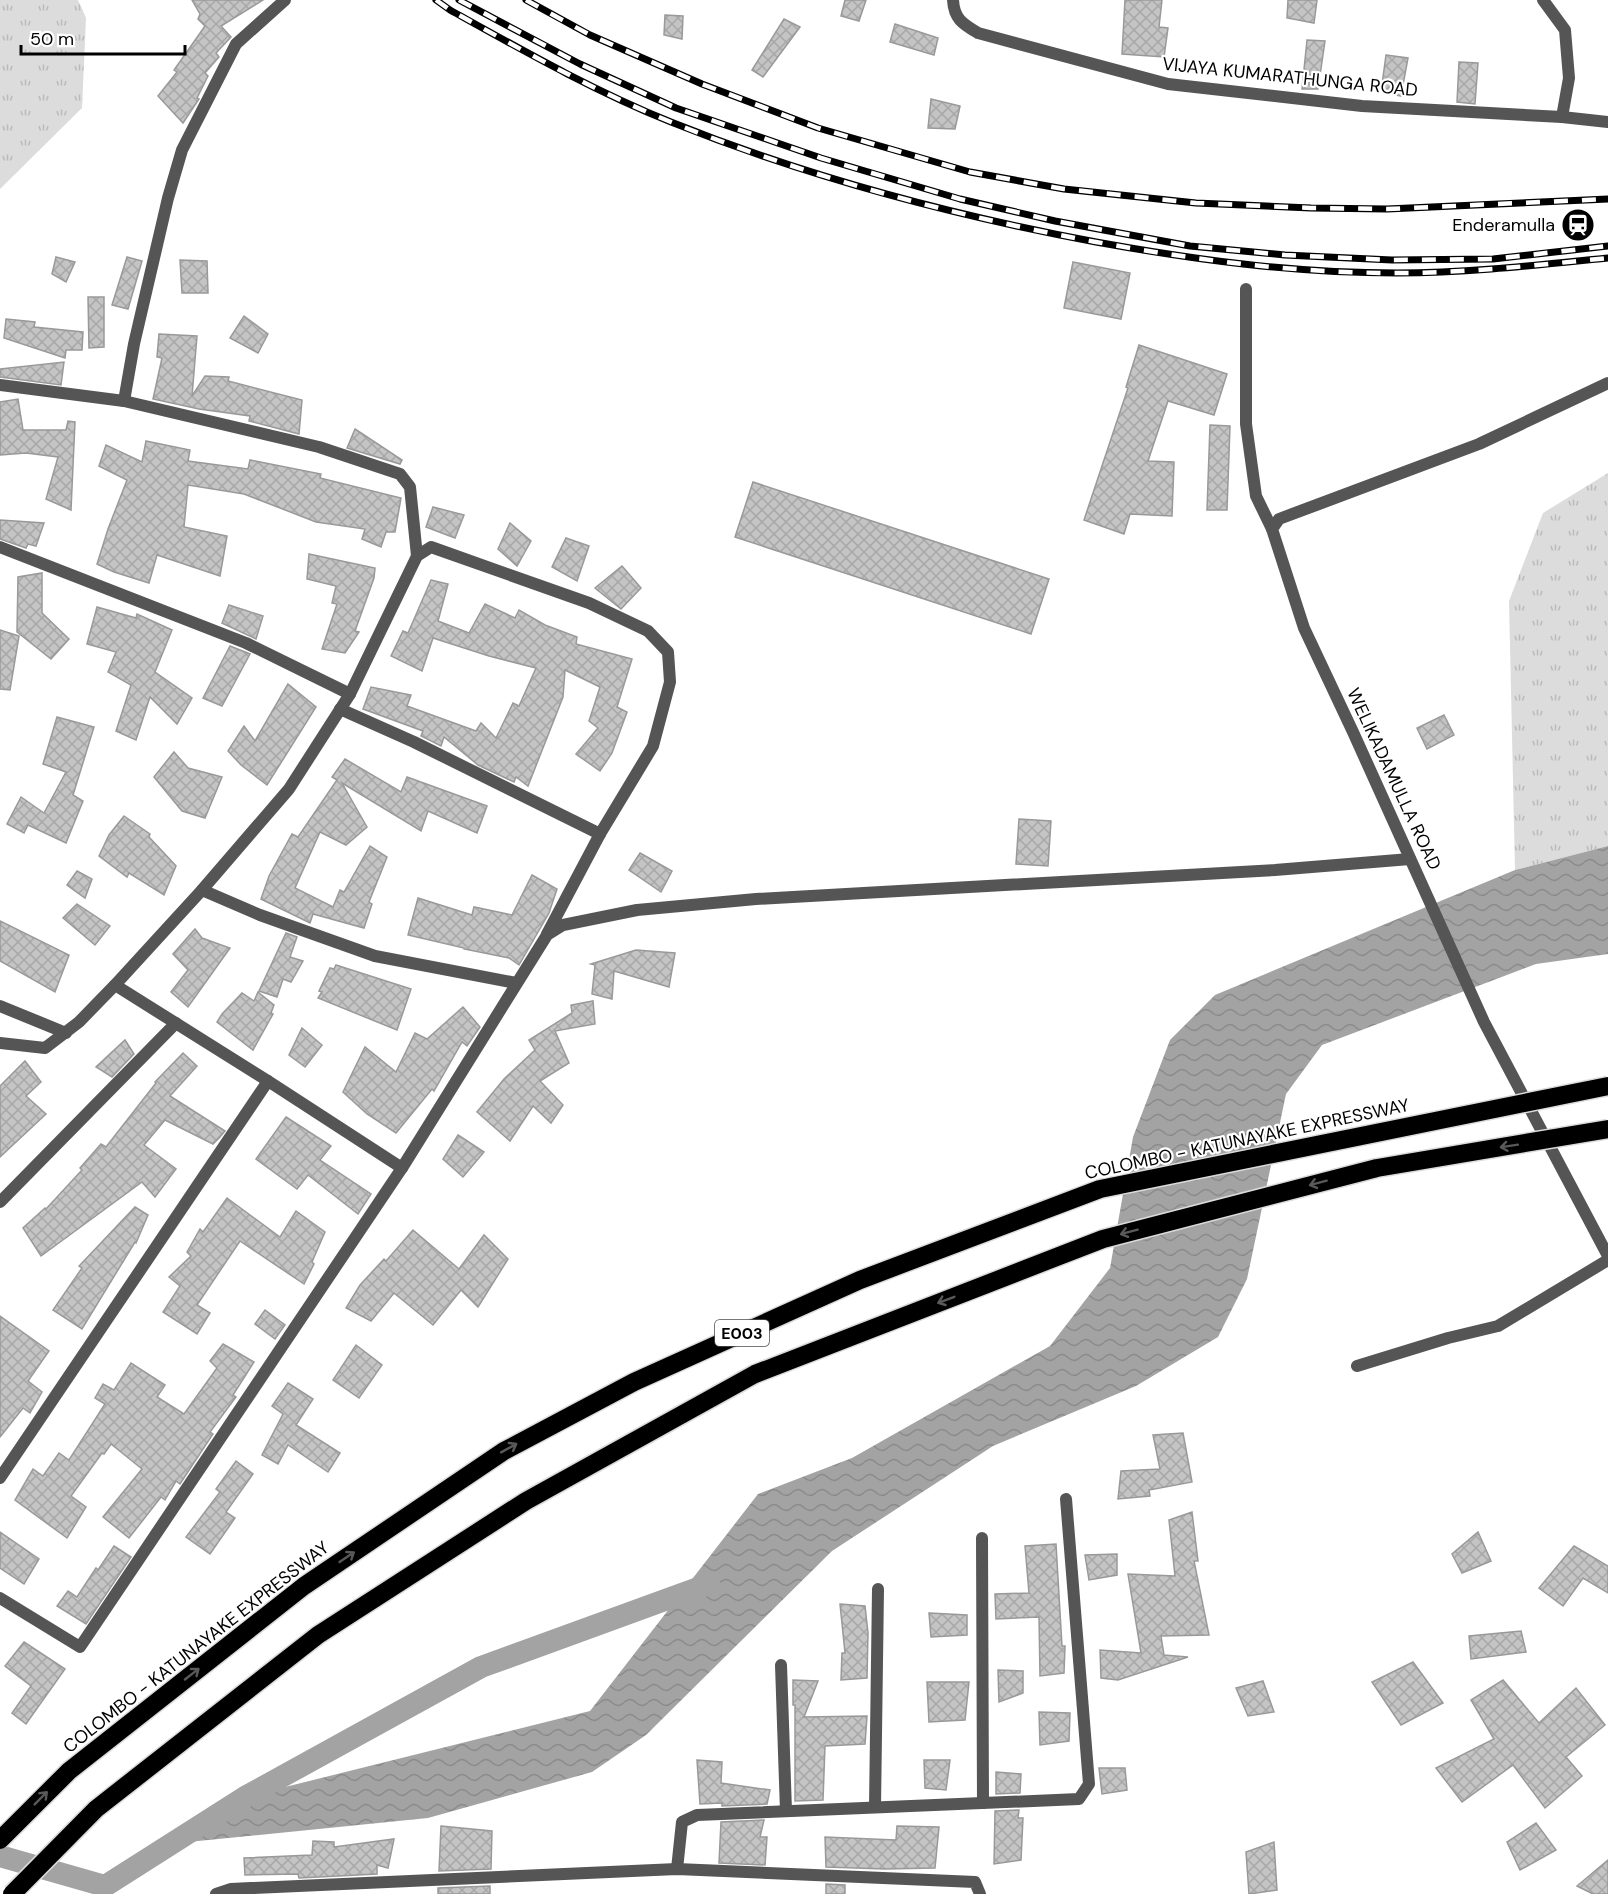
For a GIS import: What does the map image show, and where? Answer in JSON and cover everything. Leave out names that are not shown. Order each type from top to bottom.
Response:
[{"type":"highway","name":"COLOMBO - KATUNAYAKE EXPRESSWAY","points":[[0,1840],[69,1771],[304,1586],[504,1451],[634,1382],[860,1280],[1100,1189],[1608,1086]]},
{"type":"highway","name":"E003","points":[[12,1894],[96,1809],[318,1635],[526,1501],[755,1374],[1102,1239],[1377,1168],[1608,1129]]},
{"type":"street","points":[[124,401],[134,344],[162,220],[182,150],[236,44],[285,0]]},
{"type":"street","points":[[1544,0],[1564,30],[1569,78],[1562,117]]},
{"type":"street","name":"VIJAYA KUMARATHUNGA ROAD","points":[[953,2],[960,22],[978,33],[1168,84],[1362,106],[1562,117],[1608,122]]},
{"type":"street","name":"WELIKADAMULLA ROAD","points":[[1246,289],[1246,424],[1256,496],[1272,529],[1304,628],[1484,1022],[1608,1258]]},
{"type":"street","points":[[1272,529],[1279,519],[1479,444],[1608,383]]},
{"type":"street","points":[[0,385],[124,401],[320,447],[400,474],[410,487],[417,556]]},
{"type":"street","points":[[0,547],[246,643],[350,694]]},
{"type":"street","points":[[0,1042],[45,1048],[66,1033],[115,985],[202,890],[289,789],[350,694],[417,556],[431,547],[589,603],[648,631],[668,652],[670,682],[653,746],[600,834],[547,935],[402,1168],[80,1647],[0,1598]]},
{"type":"street","points":[[340,709],[424,747],[600,834]]},
{"type":"street","points":[[547,935],[562,925],[637,910],[756,899],[1275,870],[1410,859]]},
{"type":"street","points":[[202,890],[260,915],[375,956],[516,983]]},
{"type":"street","points":[[115,985],[402,1168]]},
{"type":"street","points":[[0,1006],[66,1033]]},
{"type":"street","points":[[0,1202],[176,1023]]},
{"type":"street","points":[[0,1478],[268,1081]]},
{"type":"street","points":[[1357,1366],[1448,1338],[1498,1326],[1608,1258]]},
{"type":"street","points":[[677,1869],[682,1822],[697,1815],[1079,1799],[1089,1785],[1066,1499]]},
{"type":"street","points":[[982,1538],[983,1803]]},
{"type":"street","points":[[875,1807],[878,1589]]},
{"type":"street","points":[[781,1665],[786,1811]]},
{"type":"street","points":[[216,1894],[231,1889],[677,1869],[975,1882],[980,1894]]},
{"type":"green space","points":[[0,0],[78,0],[86,18],[82,108],[0,189]]},
{"type":"green space","points":[[1608,473],[1608,846],[1515,870],[1509,601],[1543,513]]},
{"type":"water","points":[[1608,846],[1608,954],[1536,964],[1322,1045],[1286,1094],[1247,1279],[1218,1337],[1136,1386],[993,1446],[832,1551],[646,1735],[592,1772],[428,1818],[188,1842],[245,1797],[590,1711],[758,1494],[852,1458],[1050,1346],[1110,1268],[1133,1137],[1170,1040],[1215,995],[1515,870]]},
{"type":"building","points":[[192,0],[263,0],[221,26],[231,37],[216,53],[219,57],[205,73],[208,76],[197,98],[199,99],[183,123],[158,96],[177,72],[174,70],[205,26],[198,19],[200,14]]},
{"type":"building","points":[[845,0],[866,0],[859,21],[841,16]]},
{"type":"building","points":[[1125,0],[1162,0],[1159,27],[1168,28],[1164,57],[1122,54]]},
{"type":"building","points":[[1288,0],[1317,0],[1314,23],[1287,18]]},
{"type":"building","points":[[665,15],[683,16],[682,39],[664,35]]},
{"type":"building","points":[[784,19],[800,27],[763,77],[752,70]]},
{"type":"building","points":[[895,24],[938,38],[934,55],[890,42]]},
{"type":"building","points":[[1307,40],[1325,41],[1318,89],[1302,89]]},
{"type":"building","points":[[1386,55],[1408,58],[1401,96],[1381,92]]},
{"type":"building","points":[[1459,62],[1478,63],[1475,104],[1457,102]]},
{"type":"building","points":[[931,99],[960,106],[955,129],[928,128]]},
{"type":"building","points":[[56,257],[75,262],[66,282],[52,274]]},
{"type":"building","points":[[127,257],[142,261],[128,309],[112,305]]},
{"type":"building","points":[[180,260],[207,261],[208,293],[182,293]]},
{"type":"building","points":[[1073,262],[1130,273],[1121,319],[1064,308]]},
{"type":"building","points":[[88,297],[104,297],[104,347],[89,348]]},
{"type":"building","points":[[244,316],[268,334],[258,353],[230,338]]},
{"type":"building","points":[[6,319],[35,322],[34,327],[83,332],[82,350],[66,350],[65,358],[4,338]]},
{"type":"building","points":[[159,334],[197,336],[192,396],[205,376],[229,377],[228,381],[302,400],[299,434],[249,421],[250,416],[199,409],[153,399],[162,358],[157,357]]},
{"type":"building","points":[[1139,345],[1227,374],[1214,415],[1168,401],[1148,461],[1174,462],[1172,516],[1130,514],[1124,534],[1084,520],[1128,388],[1126,387]]},
{"type":"building","points":[[64,362],[61,385],[0,377],[0,369]]},
{"type":"building","points":[[18,399],[23,430],[66,430],[68,421],[75,422],[71,510],[46,499],[58,457],[26,453],[0,455],[0,402]]},
{"type":"building","points":[[1210,425],[1230,426],[1227,510],[1207,510]]},
{"type":"building","points":[[355,429],[402,460],[400,464],[347,448]]},
{"type":"building","points":[[146,441],[190,450],[188,461],[248,469],[250,460],[321,474],[320,478],[401,498],[395,532],[386,532],[381,547],[362,539],[365,529],[316,522],[244,494],[188,485],[184,527],[227,536],[220,576],[157,555],[149,583],[114,572],[97,564],[127,480],[99,466],[106,445],[142,462]]},
{"type":"building","points":[[753,482],[1049,579],[1031,634],[735,537]]},
{"type":"building","points":[[433,507],[464,515],[455,538],[426,527]]},
{"type":"building","points":[[0,520],[44,523],[36,546],[28,544],[26,548],[0,539]]},
{"type":"building","points":[[510,523],[531,541],[517,566],[498,549]]},
{"type":"building","points":[[566,538],[589,546],[577,581],[552,567]]},
{"type":"building","points":[[309,554],[375,568],[374,578],[355,631],[359,632],[345,653],[322,649],[337,604],[332,603],[336,586],[307,579]]},
{"type":"building","points":[[622,566],[641,588],[621,609],[595,588]]},
{"type":"building","points":[[42,573],[42,613],[69,639],[51,659],[17,632],[18,577]]},
{"type":"building","points":[[431,580],[448,584],[438,621],[469,633],[485,604],[515,618],[519,610],[545,625],[577,637],[576,644],[632,659],[617,707],[627,712],[612,753],[600,771],[576,754],[598,728],[589,721],[600,687],[565,670],[563,697],[528,786],[516,777],[514,782],[478,765],[444,737],[441,746],[421,736],[423,731],[363,709],[371,687],[411,695],[407,706],[476,731],[481,723],[496,738],[513,703],[519,706],[536,668],[433,638],[422,671],[391,656],[403,631],[408,633]]},
{"type":"building","points":[[229,605],[263,616],[256,639],[222,623]]},
{"type":"building","points":[[97,607],[136,618],[137,614],[172,630],[155,672],[192,698],[177,724],[150,697],[136,740],[116,731],[131,685],[108,672],[116,652],[87,644]]},
{"type":"building","points":[[0,630],[19,636],[10,690],[0,689]]},
{"type":"building","points":[[230,646],[250,654],[222,706],[203,698]]},
{"type":"building","points":[[288,684],[316,707],[267,785],[241,765],[228,751],[244,726],[255,741]]},
{"type":"building","points":[[1444,715],[1454,735],[1427,749],[1417,728]]},
{"type":"building","points":[[57,717],[94,727],[73,795],[83,801],[66,843],[28,825],[24,833],[7,824],[21,797],[44,813],[66,772],[43,764]]},
{"type":"building","points":[[174,752],[188,768],[222,777],[205,818],[182,811],[154,777]]},
{"type":"building","points":[[345,759],[401,792],[407,777],[487,806],[477,833],[428,811],[421,831],[342,783],[367,827],[346,845],[320,832],[295,888],[333,907],[340,890],[344,892],[370,846],[387,857],[369,902],[372,904],[364,928],[313,914],[310,923],[261,899],[269,876],[292,834],[298,837],[337,780],[332,777]]},
{"type":"building","points":[[124,816],[150,834],[149,837],[176,866],[164,895],[129,873],[127,877],[99,856],[109,835]]},
{"type":"building","points":[[1019,819],[1051,821],[1048,866],[1016,864]]},
{"type":"building","points":[[640,853],[672,871],[661,892],[629,870]]},
{"type":"building","points":[[77,871],[92,879],[85,898],[67,885]]},
{"type":"building","points":[[532,875],[557,889],[549,913],[519,965],[509,958],[408,935],[418,898],[472,915],[474,907],[512,915]]},
{"type":"building","points":[[77,904],[110,926],[95,945],[63,918]]},
{"type":"building","points":[[0,921],[69,955],[55,992],[0,961]]},
{"type":"building","points":[[195,929],[202,938],[230,948],[188,1007],[171,992],[188,970],[173,954]]},
{"type":"building","points":[[286,933],[297,937],[290,957],[303,961],[291,982],[283,979],[277,997],[259,991]]},
{"type":"building","points":[[636,950],[675,953],[669,987],[614,971],[612,999],[592,994],[595,965],[591,964]]},
{"type":"building","points":[[336,965],[411,989],[397,1030],[318,998],[330,968],[334,969]]},
{"type":"building","points":[[258,992],[274,1005],[271,1013],[273,1014],[253,1050],[217,1022],[242,993],[254,1001]]},
{"type":"building","points":[[593,1001],[595,1024],[555,1031],[569,1063],[540,1081],[563,1105],[551,1123],[533,1106],[510,1141],[477,1112],[504,1079],[535,1050],[529,1040],[572,1013],[571,1005]]},
{"type":"building","points":[[463,1007],[480,1027],[467,1046],[462,1042],[434,1091],[432,1089],[396,1133],[367,1114],[343,1092],[365,1047],[396,1072],[415,1033],[427,1039]]},
{"type":"building","points":[[302,1028],[322,1045],[305,1067],[289,1055]]},
{"type":"building","points":[[125,1040],[134,1054],[112,1077],[96,1067]]},
{"type":"building","points":[[183,1053],[197,1066],[170,1096],[225,1131],[213,1144],[165,1120],[144,1145],[176,1169],[155,1197],[142,1182],[41,1256],[23,1228],[46,1209],[82,1170],[80,1168],[101,1144],[106,1147],[155,1082]]},
{"type":"building","points":[[25,1061],[41,1082],[26,1096],[46,1114],[0,1157],[0,1086]]},
{"type":"building","points":[[286,1117],[331,1146],[320,1160],[371,1194],[358,1214],[308,1175],[297,1189],[256,1159]]},
{"type":"building","points":[[458,1135],[484,1152],[463,1177],[443,1159]]},
{"type":"building","points":[[227,1198],[280,1237],[296,1211],[325,1232],[304,1284],[240,1241],[197,1305],[210,1313],[197,1334],[163,1312],[180,1286],[169,1277],[191,1256],[187,1252],[200,1229],[203,1232]]},
{"type":"building","points":[[135,1207],[148,1215],[136,1243],[82,1329],[53,1310],[82,1268],[79,1266]]},
{"type":"building","points":[[413,1230],[459,1269],[484,1235],[508,1259],[478,1307],[461,1290],[433,1325],[394,1293],[371,1321],[346,1308],[360,1285],[384,1259],[386,1261]]},
{"type":"building","points":[[265,1310],[285,1325],[275,1339],[255,1324]]},
{"type":"building","points":[[0,1316],[49,1351],[28,1381],[42,1392],[30,1413],[23,1408],[0,1437]]},
{"type":"building","points":[[223,1344],[254,1362],[233,1395],[236,1397],[210,1432],[213,1434],[180,1484],[176,1481],[165,1500],[161,1497],[129,1538],[103,1517],[142,1469],[111,1444],[71,1496],[86,1507],[67,1538],[15,1500],[33,1469],[43,1476],[59,1453],[69,1460],[105,1404],[95,1398],[103,1384],[114,1390],[131,1363],[165,1385],[157,1397],[184,1414],[217,1368],[210,1361]]},
{"type":"building","points":[[356,1345],[382,1365],[359,1398],[333,1380]]},
{"type":"building","points":[[288,1383],[313,1399],[296,1425],[340,1453],[328,1472],[288,1445],[278,1464],[262,1455],[283,1414],[272,1406]]},
{"type":"building","points":[[1183,1433],[1192,1482],[1149,1490],[1150,1496],[1118,1499],[1121,1471],[1160,1469],[1153,1435]]},
{"type":"building","points":[[236,1461],[253,1474],[226,1512],[235,1518],[210,1554],[186,1537],[220,1492],[216,1489]]},
{"type":"building","points":[[1192,1512],[1198,1561],[1194,1561],[1209,1635],[1161,1636],[1164,1655],[1188,1657],[1118,1680],[1101,1678],[1100,1650],[1141,1653],[1128,1574],[1175,1576],[1169,1520]]},
{"type":"building","points":[[0,1532],[39,1559],[24,1584],[0,1568]]},
{"type":"building","points":[[1478,1532],[1491,1561],[1462,1573],[1452,1554]]},
{"type":"building","points":[[1056,1544],[1062,1646],[1065,1646],[1064,1673],[1040,1676],[1039,1617],[996,1619],[995,1594],[1029,1593],[1025,1546]]},
{"type":"building","points":[[114,1546],[131,1557],[86,1624],[57,1606],[68,1591],[77,1597]]},
{"type":"building","points":[[1574,1546],[1608,1566],[1608,1593],[1583,1578],[1563,1606],[1539,1588]]},
{"type":"building","points":[[1117,1554],[1117,1575],[1089,1580],[1085,1555]]},
{"type":"building","points":[[840,1604],[865,1606],[868,1633],[867,1678],[841,1680],[842,1653],[845,1653]]},
{"type":"building","points":[[929,1613],[967,1615],[967,1635],[931,1637]]},
{"type":"building","points":[[1521,1631],[1526,1652],[1471,1659],[1469,1636]]},
{"type":"building","points":[[24,1642],[65,1669],[26,1724],[12,1713],[31,1686],[5,1666]]},
{"type":"building","points":[[1413,1662],[1443,1703],[1401,1725],[1372,1682]]},
{"type":"building","points":[[998,1670],[1023,1671],[1023,1693],[999,1702]]},
{"type":"building","points":[[793,1680],[818,1681],[804,1717],[867,1716],[865,1744],[825,1746],[823,1800],[795,1801]]},
{"type":"building","points":[[1503,1680],[1539,1723],[1576,1688],[1605,1725],[1566,1757],[1582,1776],[1545,1808],[1513,1765],[1462,1802],[1436,1768],[1494,1739],[1471,1700]]},
{"type":"building","points":[[1263,1681],[1274,1712],[1248,1716],[1236,1688]]},
{"type":"building","points":[[927,1682],[969,1682],[965,1720],[929,1722]]},
{"type":"building","points":[[1039,1712],[1070,1713],[1069,1741],[1040,1745]]},
{"type":"building","points":[[697,1760],[722,1762],[721,1783],[770,1790],[767,1804],[722,1806],[722,1803],[700,1804]]},
{"type":"building","points":[[924,1760],[950,1760],[946,1790],[925,1788]]},
{"type":"building","points":[[1099,1768],[1125,1768],[1127,1790],[1102,1794]]},
{"type":"building","points":[[996,1772],[1021,1774],[1020,1793],[996,1794]]},
{"type":"building","points":[[1019,1810],[1018,1818],[1023,1818],[1021,1860],[994,1864],[995,1811]]},
{"type":"building","points":[[764,1820],[760,1837],[767,1837],[765,1865],[719,1863],[721,1822]]},
{"type":"building","points":[[1536,1823],[1556,1850],[1520,1870],[1507,1842]]},
{"type":"building","points":[[441,1826],[492,1831],[491,1869],[439,1871]]},
{"type":"building","points":[[897,1826],[939,1827],[935,1868],[826,1867],[825,1837],[896,1840]]},
{"type":"building","points":[[394,1839],[388,1868],[377,1865],[377,1874],[299,1878],[298,1874],[245,1875],[244,1858],[312,1855],[313,1841],[334,1842],[334,1847]]},
{"type":"building","points":[[1274,1842],[1277,1890],[1249,1894],[1246,1852]]},
{"type":"building","points":[[1608,1860],[1608,1894],[1593,1894],[1577,1886]]},
{"type":"building","points":[[826,1884],[845,1885],[845,1894],[826,1894]]},
{"type":"building","points":[[490,1886],[490,1894],[438,1894],[438,1888]]},
{"type":"waterway","points":[[0,1856],[105,1886],[245,1797],[481,1667],[709,1584]]},
{"type":"railway","points":[[436,0],[450,10],[559,69],[671,122],[827,177],[988,220],[1096,242],[1171,254],[1321,271],[1450,272],[1608,258]]},
{"type":"railway","points":[[459,0],[580,64],[676,108],[821,158],[960,199],[1055,221],[1190,246],[1285,255],[1392,260],[1493,259],[1608,246]]},
{"type":"railway","points":[[526,0],[590,35],[702,84],[818,128],[970,172],[1064,189],[1196,203],[1311,208],[1387,209],[1608,199]]},
{"type":"place","name":"Enderamulla","points":[[1578,225]]}]
